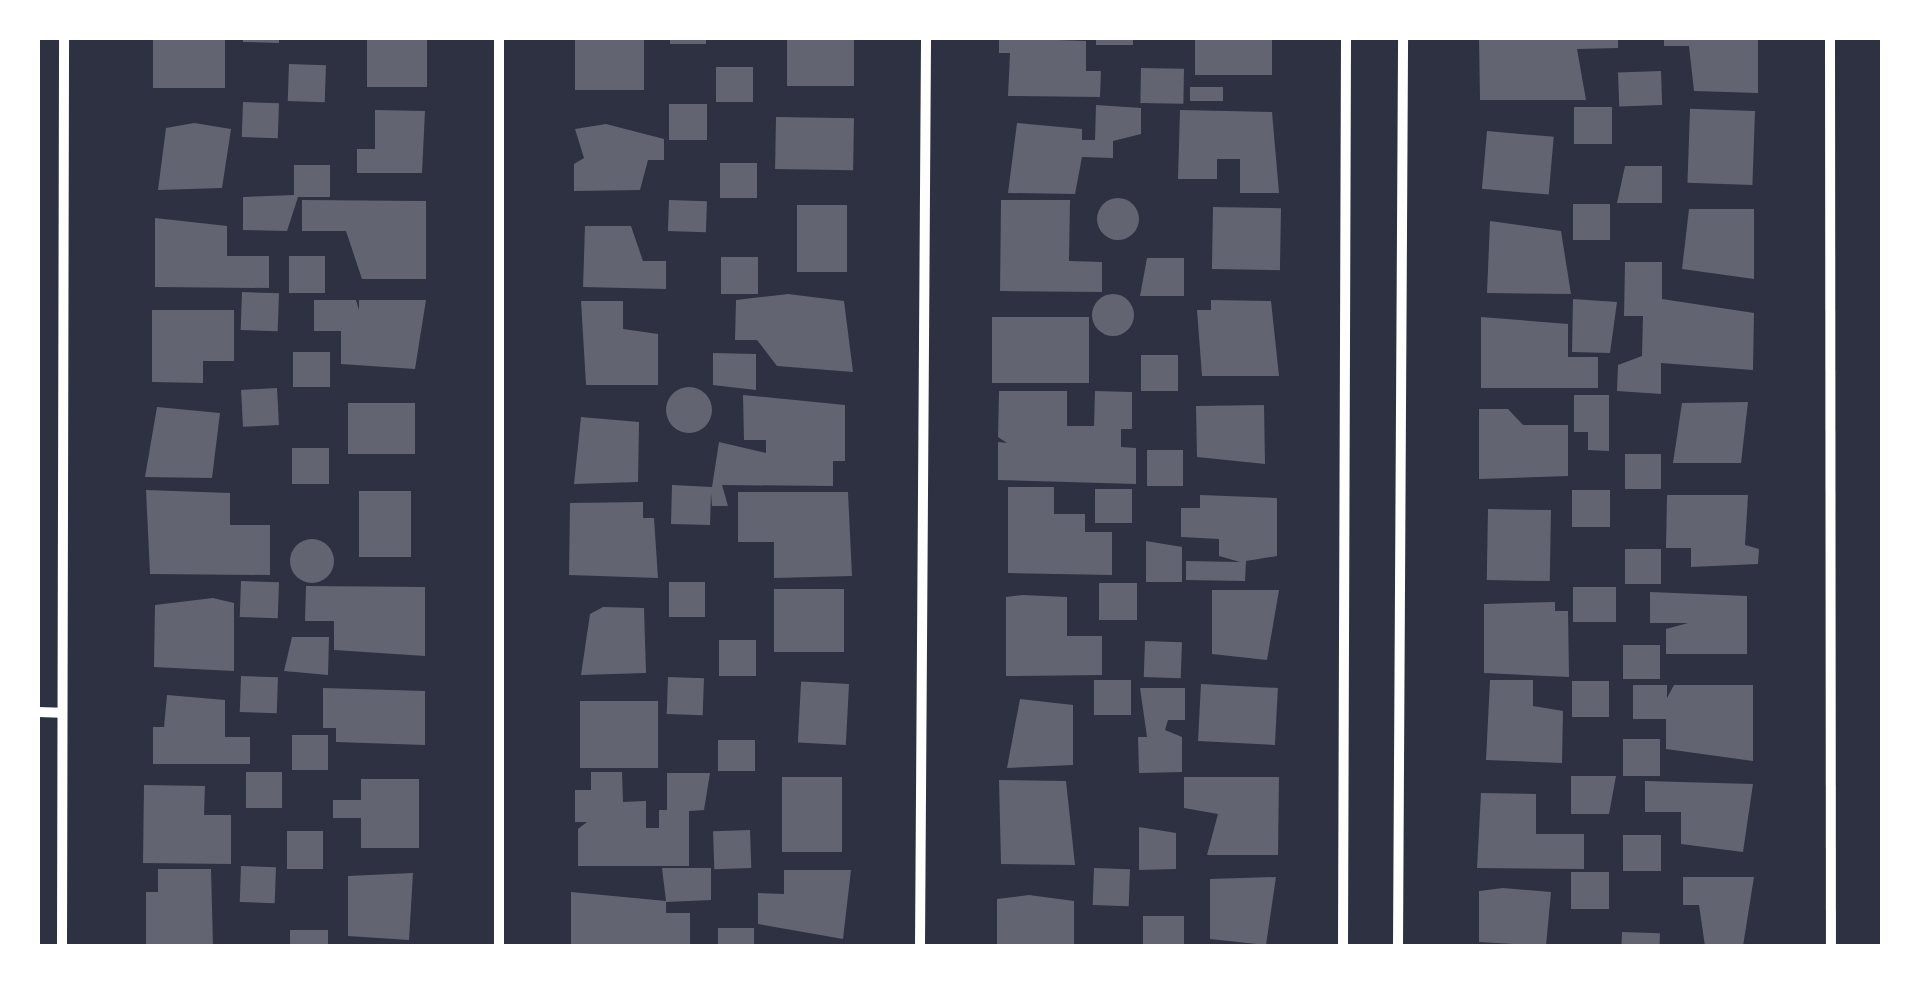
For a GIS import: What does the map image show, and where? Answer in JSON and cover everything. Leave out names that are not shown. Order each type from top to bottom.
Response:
[{"type":"street","points":[[62,946],[64,38]]},
{"type":"street","points":[[499,946],[500,38]]},
{"type":"street","points":[[920,946],[926,38]]},
{"type":"street","points":[[1343,946],[1346,38]]},
{"type":"street","points":[[1398,946],[1402,38]]},
{"type":"street","points":[[1830,38],[1831,946]]},
{"type":"street","points":[[38,712],[60,712]]},
{"type":"building","points":[[153,38],[225,38],[225,88],[153,88]]},
{"type":"building","points":[[243,38],[279,38],[279,43],[243,42]]},
{"type":"building","points":[[367,38],[427,38],[427,87],[367,87]]},
{"type":"building","points":[[575,38],[644,38],[644,90],[575,90]]},
{"type":"building","points":[[670,38],[706,38],[706,44],[670,44]]},
{"type":"building","points":[[787,38],[854,38],[854,86],[787,86]]},
{"type":"building","points":[[999,38],[1086,41],[1086,71],[1101,71],[1100,97],[1008,96],[1010,53],[999,53]]},
{"type":"building","points":[[1096,38],[1133,38],[1133,45],[1096,45]]},
{"type":"building","points":[[1195,38],[1272,38],[1272,75],[1195,75]]},
{"type":"building","points":[[1479,38],[1618,38],[1618,48],[1577,49],[1586,100],[1480,100]]},
{"type":"building","points":[[1664,38],[1758,38],[1758,93],[1694,91],[1689,46],[1664,46]]},
{"type":"building","points":[[289,64],[326,65],[325,102],[288,101]]},
{"type":"building","points":[[716,67],[753,67],[753,102],[716,102]]},
{"type":"building","points":[[1141,68],[1184,69],[1183,104],[1140,103]]},
{"type":"building","points":[[1661,71],[1662,105],[1619,106],[1618,73]]},
{"type":"building","points":[[1190,87],[1223,87],[1223,101],[1190,101]]},
{"type":"building","points":[[243,102],[279,103],[278,138],[242,137]]},
{"type":"building","points":[[669,104],[707,104],[707,140],[669,140]]},
{"type":"building","points":[[1096,105],[1141,108],[1141,134],[1113,141],[1113,158],[1082,157],[1075,194],[1008,193],[1017,123],[1082,129],[1082,140],[1095,140]]},
{"type":"building","points":[[1574,107],[1612,107],[1612,144],[1574,144]]},
{"type":"building","points":[[1690,109],[1755,111],[1752,185],[1687,183]]},
{"type":"building","points":[[375,110],[425,111],[422,173],[357,173],[357,149],[375,149]]},
{"type":"building","points":[[1180,110],[1272,112],[1279,193],[1240,193],[1240,159],[1217,159],[1217,179],[1178,179]]},
{"type":"building","points":[[776,117],[854,118],[853,170],[775,169]]},
{"type":"building","points":[[194,123],[231,129],[222,188],[158,190],[166,128]]},
{"type":"building","points":[[606,124],[664,139],[664,160],[648,160],[640,190],[574,191],[574,164],[584,158],[575,129]]},
{"type":"building","points":[[1487,131],[1554,137],[1549,195],[1482,189]]},
{"type":"building","points":[[720,163],[757,163],[757,198],[720,198]]},
{"type":"building","points":[[294,165],[330,165],[330,197],[298,197],[287,231],[243,230],[243,197],[294,195]]},
{"type":"building","points":[[1625,166],[1662,166],[1662,203],[1617,203]]},
{"type":"building","points":[[1118,198],[1133,204],[1139,219],[1133,234],[1118,240],[1103,234],[1097,219],[1103,204]]},
{"type":"building","points":[[302,200],[426,201],[426,279],[362,279],[346,231],[302,231]]},
{"type":"building","points":[[669,200],[707,201],[706,232],[668,231]]},
{"type":"building","points":[[1001,200],[1070,200],[1069,261],[1102,262],[1102,292],[1000,291]]},
{"type":"building","points":[[1573,204],[1610,204],[1610,240],[1573,240]]},
{"type":"building","points":[[797,205],[847,205],[847,272],[797,272]]},
{"type":"building","points":[[1213,207],[1281,208],[1280,270],[1212,269]]},
{"type":"building","points":[[1689,209],[1754,209],[1754,279],[1682,269]]},
{"type":"building","points":[[155,218],[227,226],[227,256],[269,256],[269,288],[155,287]]},
{"type":"building","points":[[1490,221],[1561,231],[1571,294],[1487,293]]},
{"type":"building","points":[[585,226],[631,226],[643,261],[666,261],[666,289],[583,287]]},
{"type":"building","points":[[289,256],[325,256],[325,293],[289,293]]},
{"type":"building","points":[[721,257],[758,257],[758,294],[721,294]]},
{"type":"building","points":[[1147,258],[1184,258],[1184,296],[1140,296]]},
{"type":"building","points":[[1625,262],[1662,262],[1662,299],[1754,313],[1753,370],[1661,363],[1661,394],[1617,391],[1618,365],[1642,356],[1643,316],[1624,316]]},
{"type":"building","points":[[242,292],[279,293],[278,331],[241,330]]},
{"type":"building","points":[[788,294],[844,301],[853,372],[777,366],[757,340],[735,340],[736,300]]},
{"type":"building","points":[[1113,294],[1128,300],[1134,315],[1128,330],[1113,336],[1098,330],[1092,315],[1098,300]]},
{"type":"building","points":[[1573,299],[1617,302],[1610,353],[1572,352]]},
{"type":"building","points":[[314,300],[356,300],[359,310],[359,300],[426,300],[415,369],[341,364],[341,331],[314,331]]},
{"type":"building","points":[[1211,300],[1271,301],[1279,376],[1202,376],[1197,310],[1211,310]]},
{"type":"building","points":[[581,301],[623,301],[623,329],[658,334],[658,385],[586,385]]},
{"type":"building","points":[[152,310],[234,310],[234,361],[203,361],[203,383],[152,382]]},
{"type":"building","points":[[992,317],[1089,317],[1089,383],[992,383]]},
{"type":"building","points":[[1481,317],[1568,324],[1568,357],[1598,357],[1598,388],[1481,388]]},
{"type":"building","points":[[293,352],[330,352],[330,387],[293,387]]},
{"type":"building","points":[[713,353],[756,354],[756,390],[713,385]]},
{"type":"building","points":[[1141,355],[1178,355],[1178,391],[1141,391]]},
{"type":"building","points":[[689,387],[705,394],[712,410],[705,426],[689,433],[673,426],[666,410],[673,394]]},
{"type":"building","points":[[277,388],[279,425],[243,427],[241,390]]},
{"type":"building","points":[[999,391],[1067,391],[1067,426],[1094,426],[1095,391],[1132,392],[1132,429],[1121,429],[1121,447],[1136,448],[1136,484],[998,480],[998,442],[1007,443],[998,437]]},
{"type":"building","points":[[743,395],[845,405],[845,461],[833,461],[833,486],[722,485],[728,506],[712,506],[711,493],[710,525],[671,524],[672,485],[712,487],[719,442],[766,453],[766,440],[744,440]]},
{"type":"building","points":[[1574,395],[1609,395],[1609,451],[1588,450],[1588,432],[1574,432]]},
{"type":"building","points":[[1748,402],[1741,463],[1673,463],[1682,403]]},
{"type":"building","points":[[348,403],[415,403],[415,454],[348,454]]},
{"type":"building","points":[[1264,405],[1265,464],[1197,457],[1196,406]]},
{"type":"building","points":[[157,407],[220,413],[212,478],[145,477]]},
{"type":"building","points":[[1479,409],[1508,409],[1523,425],[1568,425],[1568,476],[1479,479]]},
{"type":"building","points":[[581,417],[639,422],[638,482],[574,484]]},
{"type":"building","points":[[292,448],[329,448],[329,484],[292,484]]},
{"type":"building","points":[[1147,450],[1183,450],[1183,486],[1147,486]]},
{"type":"building","points":[[1625,454],[1661,454],[1661,489],[1625,489]]},
{"type":"building","points":[[1008,487],[1054,487],[1054,514],[1085,514],[1085,532],[1112,532],[1112,575],[1008,573]]},
{"type":"building","points":[[1095,489],[1132,489],[1132,523],[1095,523]]},
{"type":"building","points":[[146,490],[230,493],[230,525],[270,525],[270,575],[150,574]]},
{"type":"building","points":[[1572,490],[1610,490],[1610,527],[1572,527]]},
{"type":"building","points":[[359,491],[411,491],[411,557],[359,557]]},
{"type":"building","points":[[738,492],[848,492],[852,576],[774,578],[774,542],[738,542]]},
{"type":"building","points":[[1200,495],[1277,498],[1277,556],[1246,561],[1245,581],[1186,580],[1186,561],[1240,562],[1219,556],[1219,539],[1181,537],[1181,508],[1200,508]]},
{"type":"building","points":[[1667,495],[1748,495],[1745,545],[1759,549],[1758,564],[1691,567],[1691,548],[1666,548]]},
{"type":"building","points":[[643,502],[643,518],[654,518],[658,578],[569,575],[570,503]]},
{"type":"building","points":[[1488,509],[1551,510],[1550,581],[1487,580]]},
{"type":"building","points":[[312,539],[327,546],[334,561],[327,576],[312,583],[297,576],[290,561],[297,546]]},
{"type":"building","points":[[1146,541],[1182,547],[1182,582],[1146,582]]},
{"type":"building","points":[[1625,549],[1661,549],[1661,584],[1625,584]]},
{"type":"building","points":[[241,581],[279,582],[278,618],[240,617]]},
{"type":"building","points":[[669,582],[705,582],[705,617],[669,617]]},
{"type":"building","points":[[1099,583],[1137,583],[1137,620],[1099,620]]},
{"type":"building","points":[[306,586],[425,587],[425,656],[334,650],[334,621],[305,621]]},
{"type":"building","points":[[1573,587],[1616,587],[1616,622],[1573,622]]},
{"type":"building","points":[[774,589],[844,589],[844,652],[774,652]]},
{"type":"building","points":[[1212,590],[1279,590],[1267,660],[1212,654]]},
{"type":"building","points":[[1650,592],[1747,596],[1747,654],[1666,654],[1666,629],[1688,623],[1650,623]]},
{"type":"building","points":[[1006,597],[1067,597],[1067,636],[1102,636],[1102,675],[1006,676]]},
{"type":"building","points":[[213,598],[234,603],[234,671],[154,667],[155,605]]},
{"type":"building","points":[[1555,602],[1555,611],[1568,611],[1569,677],[1484,673],[1484,604]]},
{"type":"building","points":[[603,607],[644,608],[646,673],[581,675],[590,614]]},
{"type":"building","points":[[292,637],[329,637],[328,675],[284,671]]},
{"type":"building","points":[[719,640],[756,640],[756,676],[719,676]]},
{"type":"building","points":[[1145,641],[1182,642],[1181,678],[1144,677]]},
{"type":"building","points":[[1623,645],[1660,645],[1660,679],[1623,679]]},
{"type":"building","points":[[241,676],[278,677],[277,713],[240,712]]},
{"type":"building","points":[[668,677],[704,678],[703,715],[667,714]]},
{"type":"building","points":[[1094,680],[1131,680],[1131,715],[1094,715]]},
{"type":"building","points":[[1490,680],[1533,680],[1533,706],[1563,711],[1562,763],[1486,760]]},
{"type":"building","points":[[801,681],[849,684],[846,745],[798,742]]},
{"type":"building","points":[[1572,681],[1609,681],[1609,717],[1572,717]]},
{"type":"building","points":[[1201,684],[1278,688],[1275,745],[1198,741]]},
{"type":"building","points":[[1633,685],[1667,685],[1667,698],[1674,685],[1753,685],[1753,761],[1666,749],[1666,719],[1633,719]]},
{"type":"building","points":[[323,688],[425,691],[425,745],[336,742],[336,728],[323,728]]},
{"type":"building","points":[[1140,688],[1185,688],[1185,720],[1168,720],[1165,730],[1182,737],[1182,772],[1139,773],[1138,737],[1147,737]]},
{"type":"building","points":[[167,695],[225,700],[225,737],[250,737],[250,764],[153,764],[153,727],[164,727]]},
{"type":"building","points":[[1020,699],[1073,705],[1073,765],[1007,768]]},
{"type":"building","points":[[580,701],[658,701],[658,768],[580,768]]},
{"type":"building","points":[[292,735],[328,735],[328,770],[292,770]]},
{"type":"building","points":[[1623,739],[1660,739],[1660,776],[1623,776]]},
{"type":"building","points":[[718,740],[755,740],[755,771],[718,771]]},
{"type":"building","points":[[246,772],[282,772],[282,808],[246,808]]},
{"type":"building","points":[[591,772],[622,772],[623,802],[646,801],[646,828],[659,828],[659,810],[667,810],[667,773],[710,773],[704,810],[689,811],[689,866],[578,866],[578,829],[587,822],[575,822],[575,790],[591,790]]},
{"type":"building","points":[[1571,776],[1616,776],[1609,814],[1571,814]]},
{"type":"building","points":[[782,777],[842,777],[842,852],[782,852]]},
{"type":"building","points":[[1184,777],[1279,777],[1278,855],[1207,855],[1218,814],[1184,808]]},
{"type":"building","points":[[361,779],[419,779],[419,848],[361,848],[361,818],[333,818],[333,800],[361,800]]},
{"type":"building","points":[[999,780],[1066,781],[1075,865],[1001,864]]},
{"type":"building","points":[[1645,781],[1753,784],[1743,852],[1681,844],[1681,812],[1645,812]]},
{"type":"building","points":[[144,785],[205,786],[204,815],[231,815],[231,864],[143,863]]},
{"type":"building","points":[[1481,793],[1536,794],[1536,834],[1584,834],[1584,869],[1477,868]]},
{"type":"building","points":[[1139,827],[1176,833],[1176,869],[1139,870]]},
{"type":"building","points":[[750,830],[751,868],[714,869],[713,831]]},
{"type":"building","points":[[287,831],[323,831],[323,869],[287,869]]},
{"type":"building","points":[[1623,835],[1661,835],[1661,871],[1623,871]]},
{"type":"building","points":[[241,866],[276,867],[275,903],[240,902]]},
{"type":"building","points":[[662,868],[711,868],[711,900],[666,902],[666,913],[690,913],[690,946],[571,946],[571,892],[666,901]]},
{"type":"building","points":[[1094,868],[1130,869],[1129,906],[1093,905]]},
{"type":"building","points":[[158,869],[211,869],[213,946],[146,946],[146,892],[158,892]]},
{"type":"building","points":[[784,870],[851,870],[843,939],[758,924],[758,893],[784,894]]},
{"type":"building","points":[[1571,872],[1609,872],[1609,909],[1571,909]]},
{"type":"building","points":[[413,873],[409,940],[348,936],[348,876]]},
{"type":"building","points":[[1276,877],[1266,945],[1210,939],[1210,879]]},
{"type":"building","points":[[1683,877],[1754,877],[1743,946],[1705,946],[1699,905],[1683,905]]},
{"type":"building","points":[[1503,888],[1551,892],[1546,946],[1479,942],[1479,891]]},
{"type":"building","points":[[1029,895],[1074,901],[1074,946],[997,946],[997,899]]},
{"type":"building","points":[[1143,916],[1184,916],[1184,946],[1143,946]]},
{"type":"building","points":[[718,928],[754,928],[754,946],[718,946]]},
{"type":"building","points":[[290,930],[328,930],[328,946],[290,946]]},
{"type":"building","points":[[1622,932],[1660,933],[1660,946],[1622,946]]}]
